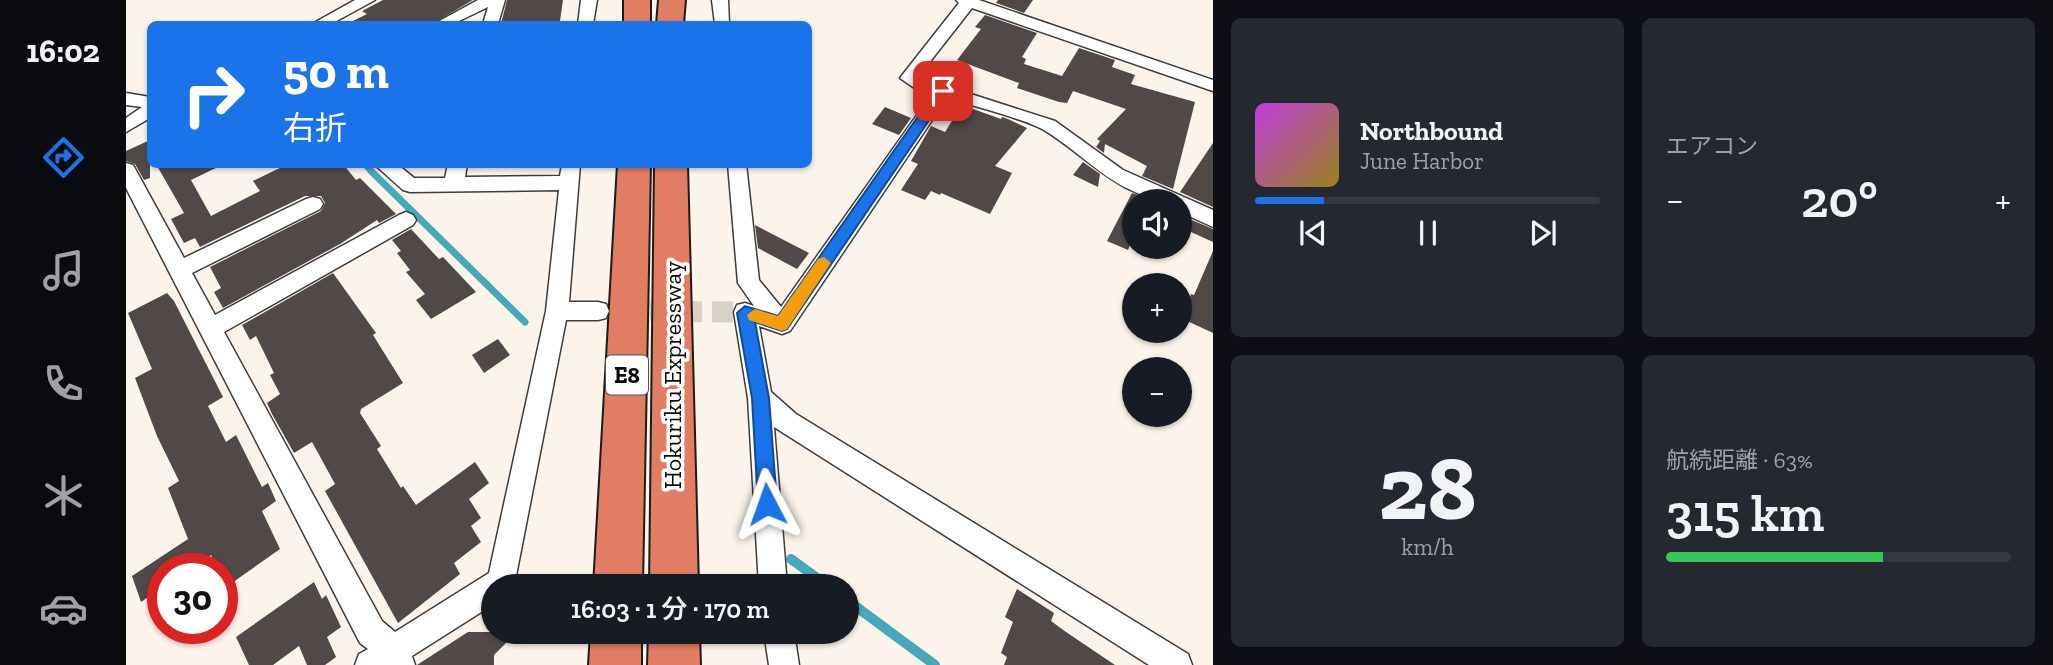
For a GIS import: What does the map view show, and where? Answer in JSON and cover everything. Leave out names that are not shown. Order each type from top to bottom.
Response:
[{"type":"highway","points":[[637,0],[637,21]]},
{"type":"highway","points":[[667,0],[669,21]]},
{"type":"highway","points":[[669,21],[672,0]]},
{"type":"highway","name":"Hokuriku Expressway","points":[[618,574],[634,168]]},
{"type":"highway","name":"Hokuriku Expressway","points":[[671,168],[674,574]]},
{"type":"highway","points":[[615,665],[616,644]]},
{"type":"highway","points":[[674,644],[674,665]]},
{"type":"street","points":[[326,21],[367,0]]},
{"type":"street","points":[[448,21],[475,6],[495,0],[492,21]]},
{"type":"street","points":[[586,21],[589,0]]},
{"type":"street","points":[[720,0],[722,21]]},
{"type":"street","points":[[937,95],[908,78],[968,0],[1213,86]]},
{"type":"street","points":[[782,324],[937,95],[943,91],[1049,125],[1116,175],[1147,189]]},
{"type":"street","points":[[126,99],[147,102]]},
{"type":"street","points":[[126,126],[147,112]]},
{"type":"street","points":[[388,168],[410,185],[453,186],[570,174],[557,311],[503,574]]},
{"type":"street","points":[[453,186],[457,168]]},
{"type":"street","points":[[737,168],[749,283],[782,324]]},
{"type":"street","points":[[129,185],[179,270],[388,660],[481,596]]},
{"type":"street","points":[[179,270],[313,204]]},
{"type":"street","points":[[1192,209],[1213,219]]},
{"type":"street","points":[[210,329],[406,220]]},
{"type":"street","points":[[557,311],[598,311]]},
{"type":"street","points":[[772,574],[760,398],[745,313],[782,324]]},
{"type":"street","points":[[760,398],[799,429],[1177,665]]},
{"type":"street","points":[[781,644],[784,665]]},
{"type":"building","points":[[383,0],[473,0],[437,21],[353,21],[367,14],[362,11]]},
{"type":"building","points":[[507,0],[563,0],[560,21],[502,21]]},
{"type":"building","points":[[998,0],[1033,0],[1024,13],[996,3]]},
{"type":"building","points":[[985,15],[1037,33],[1022,57],[1026,59],[1024,64],[1062,76],[1079,48],[1115,60],[1112,67],[1135,75],[1131,84],[1195,102],[1173,189],[1142,176],[1147,166],[1105,144],[1104,153],[1096,147],[1100,141],[1097,139],[1126,109],[1073,91],[1067,103],[1059,102],[1017,88],[1019,83],[957,60],[981,29],[975,27]]},
{"type":"building","points":[[962,105],[1008,119],[1027,128],[995,166],[1012,173],[990,214],[941,193],[940,195],[931,191],[925,200],[901,190],[918,164],[911,161],[931,126],[945,132]]},
{"type":"building","points":[[885,107],[911,118],[899,135],[872,124]]},
{"type":"building","points":[[147,141],[147,168],[150,168],[150,178],[144,180],[135,164],[126,161],[126,151]]},
{"type":"building","points":[[1213,143],[1213,207],[1192,197],[1192,189],[1182,189]]},
{"type":"building","points":[[1083,162],[1100,174],[1098,187],[1073,175]]},
{"type":"building","points":[[158,168],[216,168],[191,180],[211,216],[260,191],[253,181],[280,168],[346,168],[356,180],[360,178],[396,214],[379,223],[377,220],[340,244],[223,308],[214,292],[221,288],[210,267],[321,211],[325,203],[321,196],[305,196],[200,247],[195,238],[184,243],[171,219],[184,213]]},
{"type":"building","points":[[1122,212],[1122,247],[1107,241]]},
{"type":"building","points":[[1192,220],[1213,229],[1213,242],[1192,232]]},
{"type":"building","points":[[755,225],[809,253],[797,269],[758,248]]},
{"type":"building","points":[[411,229],[439,259],[443,257],[476,292],[431,319],[416,300],[425,294],[406,272],[410,270],[397,253],[401,251],[392,240]]},
{"type":"building","points":[[1213,251],[1213,333],[1192,323],[1192,294]]},
{"type":"building","points":[[333,273],[376,333],[373,335],[403,383],[361,409],[360,413],[381,446],[377,449],[401,488],[403,486],[416,505],[475,462],[489,483],[469,499],[481,518],[471,526],[481,542],[454,563],[460,574],[398,623],[325,491],[335,484],[312,442],[294,453],[272,414],[267,403],[280,394],[270,375],[274,373],[256,336],[250,340],[242,325]]},
{"type":"building","points":[[167,293],[174,301],[223,397],[208,406],[226,442],[236,435],[262,487],[268,483],[276,501],[262,511],[280,549],[238,579],[238,553],[167,553],[188,539],[168,488],[179,481],[157,436],[135,378],[152,369],[128,313]]},
{"type":"building","points":[[498,339],[510,355],[484,373],[472,355]]},
{"type":"building","points":[[147,566],[147,598],[141,602],[132,576]]},
{"type":"building","points":[[314,582],[322,599],[326,595],[341,627],[327,637],[336,657],[325,665],[307,665],[299,646],[273,665],[249,665],[238,636]]},
{"type":"building","points":[[1017,589],[1054,613],[1051,621],[1115,665],[1004,665],[1007,657],[1001,653],[1013,622],[1005,617]]},
{"type":"building","points":[[468,632],[481,632],[481,644],[505,644],[494,655],[494,665],[417,665]]},
{"type":"waterway","points":[[368,168],[371,171]]},
{"type":"waterway","points":[[371,171],[525,322]]},
{"type":"waterway","points":[[791,559],[812,574]]},
{"type":"waterway","points":[[859,609],[935,665]]},
{"type":"tunnel","points":[[619,311],[745,312]]},
{"type":"slow traffic","points":[[755,315],[782,324],[824,263]]},
{"type":"route","points":[[767,504],[760,398],[745,313],[782,324],[937,95],[943,91]]}]
